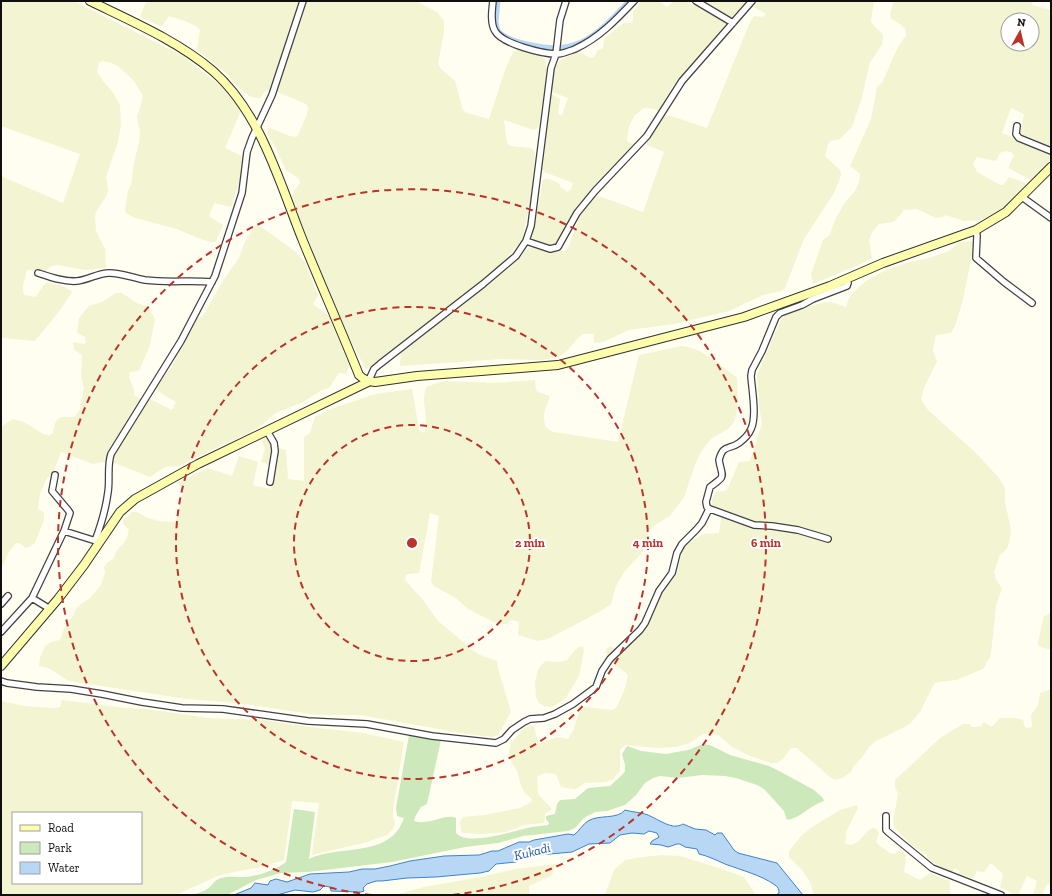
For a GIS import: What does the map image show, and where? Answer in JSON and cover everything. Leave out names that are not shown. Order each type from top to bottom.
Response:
[{"type":"main road","points":[[90,1],[130,20],[186,50],[214,71],[230,88],[244,107],[257,129],[276,172],[359,375],[368,382]]},
{"type":"main road","points":[[1,666],[50,609],[84,565],[97,541],[120,512],[135,499],[198,464],[368,382],[417,376],[558,365],[744,317],[847,279],[883,263],[976,230],[1006,212],[1051,167]]},
{"type":"street","points":[[64,531],[97,541],[108,491],[111,454],[181,341],[220,265],[226,241],[242,193],[247,152],[272,95],[303,1]]},
{"type":"street","points":[[493,1],[492,24],[497,35],[519,46],[556,52],[573,50],[596,37],[634,1]]},
{"type":"street","points":[[368,382],[374,369],[483,284],[516,256],[526,242],[531,226],[540,162],[547,90],[556,52],[560,20],[566,1]]},
{"type":"street","points":[[696,1],[733,24]]},
{"type":"street","points":[[526,242],[550,248],[558,247],[577,213],[595,191],[646,136],[682,81],[752,1]]},
{"type":"street","points":[[1017,126],[1016,134],[1019,138],[1051,151]]},
{"type":"street","points":[[1022,197],[1051,218]]},
{"type":"street","points":[[976,230],[976,258],[1032,303]]},
{"type":"street","points":[[38,273],[52,278],[78,281],[99,274],[119,273],[131,278],[151,281],[170,282],[193,280],[212,282]]},
{"type":"street","points":[[828,539],[798,530],[754,525],[709,509],[706,502],[710,487],[721,480],[723,475],[718,460],[723,450],[727,447],[738,444],[752,429],[754,415],[751,376],[752,370],[762,352],[776,317],[780,313],[802,305],[813,298],[847,286],[847,279]]},
{"type":"street","points":[[267,431],[274,443],[275,451],[270,482]]},
{"type":"street","points":[[1,632],[32,598],[64,531],[70,513],[52,491],[55,475]]},
{"type":"street","points":[[1,681],[37,687],[71,689],[182,708],[223,710],[308,721],[367,724],[432,736],[496,743],[504,739],[512,730],[524,722],[530,719],[544,718],[555,714],[594,690],[602,671],[610,659],[640,630],[659,591],[672,573],[677,553],[682,544],[702,523],[709,509]]},
{"type":"street","points":[[1,604],[8,596]]},
{"type":"street","points":[[32,598],[50,609]]},
{"type":"street","points":[[886,816],[886,830],[932,868],[1001,895]]},
{"type":"green space","points":[[1,1],[74,1],[183,56],[223,88],[241,111],[225,148],[242,156],[239,185],[231,207],[214,203],[209,216],[223,225],[216,242],[210,242],[177,229],[135,218],[126,213],[125,210],[139,143],[140,132],[137,117],[142,100],[142,94],[134,81],[118,66],[102,61],[99,63],[97,71],[102,80],[112,91],[120,105],[121,125],[118,142],[106,177],[108,190],[107,195],[95,216],[96,231],[105,249],[106,268],[85,270],[57,265],[51,266],[46,271],[27,270],[23,286],[23,293],[25,295],[36,297],[43,286],[47,283],[60,285],[72,292],[61,309],[35,341],[1,338],[1,176],[63,203],[80,154],[1,126]]},
{"type":"green space","points":[[149,1],[416,1],[437,12],[444,21],[444,32],[438,64],[441,69],[455,81],[463,110],[467,113],[489,119],[506,67],[513,52],[517,50],[527,51],[541,56],[546,61],[546,78],[538,128],[534,130],[504,120],[507,143],[510,146],[532,148],[535,153],[531,199],[522,241],[498,267],[452,306],[371,367],[366,369],[348,336],[291,199],[294,191],[300,183],[299,179],[285,169],[277,150],[267,134],[268,128],[270,128],[290,136],[297,137],[307,115],[308,107],[306,104],[277,92],[266,90],[260,98],[249,96],[234,83],[226,73],[197,50],[200,30],[196,26],[169,16],[162,26],[160,26],[140,17],[145,4]]},
{"type":"green space","points":[[641,1],[659,1],[667,7],[674,1],[685,1],[694,6],[697,4],[728,22],[681,80],[679,79],[670,90],[659,110],[644,108],[635,115],[629,126],[627,140],[628,142],[634,144],[580,204],[555,245],[550,247],[533,240],[532,237],[543,180],[549,179],[559,183],[561,188],[567,192],[573,184],[544,172],[543,170],[550,96],[553,95],[560,99],[558,114],[562,115],[568,98],[550,91],[555,66],[562,59],[577,53],[581,53],[591,58],[594,57],[598,50],[603,48],[606,37],[624,23],[632,23],[633,12]]},
{"type":"green space","points":[[701,1],[749,1],[732,21]]},
{"type":"green space","points":[[758,1],[874,1],[871,21],[883,36],[882,45],[870,62],[862,97],[852,127],[840,139],[831,141],[828,144],[825,156],[840,170],[841,174],[839,181],[834,193],[804,239],[785,288],[781,291],[763,295],[729,311],[674,324],[629,330],[603,342],[594,343],[594,334],[583,334],[566,352],[558,357],[541,360],[502,359],[400,366],[401,350],[456,311],[521,257],[527,248],[538,247],[558,251],[567,251],[579,218],[595,197],[599,196],[643,212],[664,152],[647,145],[647,141],[664,115],[707,128],[750,22],[754,16],[762,17],[766,14],[754,7]]},
{"type":"green space","points":[[894,1],[1033,1],[1032,5],[1051,10],[1051,149],[1020,136],[1024,114],[1011,108],[1002,133],[1048,151],[1051,153],[1051,162],[1040,172],[1038,176],[1031,180],[1008,168],[1014,155],[1011,152],[1005,151],[1000,153],[996,161],[977,157],[973,164],[977,172],[1000,185],[1003,185],[1009,177],[1026,183],[1024,190],[1003,209],[982,220],[964,221],[946,215],[936,218],[917,209],[904,210],[894,222],[879,224],[873,231],[869,240],[872,258],[813,284],[811,274],[823,240],[829,236],[836,218],[846,201],[855,191],[859,182],[860,174],[850,166],[871,119],[877,87],[882,83],[897,49],[906,35],[905,29],[891,19],[890,13]]},
{"type":"green space","points":[[255,226],[259,226],[267,231],[296,252],[305,262],[318,295],[313,304],[329,316],[349,365],[347,374],[339,373],[329,388],[322,390],[303,402],[276,413],[249,433],[178,466],[165,467],[150,477],[109,461],[93,464],[61,452],[53,473],[47,478],[40,494],[38,509],[44,513],[44,520],[35,543],[26,548],[19,543],[16,543],[9,552],[1,569],[1,427],[13,419],[24,422],[43,434],[50,435],[53,433],[55,423],[58,419],[61,417],[75,417],[80,409],[84,387],[81,378],[82,357],[81,354],[74,350],[73,344],[74,342],[86,343],[85,337],[77,333],[79,318],[89,306],[102,302],[116,293],[122,293],[137,303],[148,307],[155,319],[150,345],[140,369],[138,371],[130,372],[129,377],[134,390],[134,395],[144,401],[148,398],[172,410],[176,402],[154,389],[172,367],[180,347],[195,319],[203,316],[224,279],[239,258],[244,244]]},
{"type":"green space","points":[[959,242],[974,242],[974,246],[956,324],[951,333],[937,335],[935,338],[933,351],[937,361],[924,388],[921,399],[928,410],[975,452],[999,478],[1005,488],[1005,502],[1011,530],[1010,539],[1007,549],[1000,555],[994,572],[995,577],[1002,589],[996,605],[991,653],[983,669],[956,680],[938,682],[934,684],[920,712],[910,724],[876,741],[853,767],[851,772],[842,778],[835,780],[831,778],[797,748],[791,748],[783,759],[777,763],[771,763],[750,756],[732,747],[718,735],[708,733],[701,735],[690,743],[675,747],[657,748],[626,745],[620,750],[620,771],[613,779],[606,782],[585,783],[576,789],[572,789],[561,787],[556,774],[544,773],[537,777],[538,794],[552,809],[545,814],[544,823],[523,825],[506,832],[482,834],[463,833],[461,831],[460,822],[463,817],[484,815],[520,808],[531,802],[532,799],[525,793],[521,786],[517,771],[512,763],[509,750],[511,743],[524,728],[534,726],[539,744],[557,737],[568,739],[573,731],[580,710],[584,707],[612,710],[616,708],[624,691],[628,676],[614,665],[606,652],[606,649],[611,646],[619,652],[629,645],[644,630],[653,614],[658,597],[675,574],[684,548],[687,544],[703,534],[719,533],[722,513],[711,509],[712,499],[716,492],[725,491],[728,488],[739,462],[750,461],[762,424],[757,375],[782,317],[796,310],[826,302],[831,302],[846,307],[849,298],[858,288],[866,281],[884,271],[949,251]]},
{"type":"green space","points":[[681,346],[700,351],[737,378],[738,402],[735,420],[728,429],[712,438],[703,449],[696,462],[684,497],[670,516],[653,526],[648,532],[643,551],[624,572],[616,586],[611,604],[601,611],[548,639],[538,641],[518,635],[519,624],[517,621],[510,620],[507,624],[496,623],[468,609],[457,599],[434,586],[431,582],[439,516],[430,513],[419,573],[406,575],[405,580],[423,600],[438,621],[469,648],[480,655],[497,661],[511,712],[498,735],[492,737],[467,734],[360,715],[317,715],[237,703],[187,699],[69,681],[50,669],[39,666],[40,658],[45,646],[51,642],[60,640],[64,629],[77,607],[90,598],[101,585],[105,572],[104,567],[113,559],[117,550],[124,543],[127,537],[129,530],[123,521],[132,512],[137,512],[148,518],[159,521],[173,522],[176,520],[184,490],[177,483],[208,468],[232,476],[239,456],[258,462],[253,485],[271,489],[275,466],[261,462],[265,449],[262,441],[265,437],[270,441],[272,446],[286,450],[288,479],[304,481],[304,437],[310,433],[315,417],[331,409],[375,394],[412,389],[419,429],[421,432],[425,433],[426,422],[424,399],[425,390],[428,386],[445,381],[496,383],[535,380],[536,391],[549,396],[544,416],[545,426],[549,430],[618,442],[639,355]]},
{"type":"green space","points":[[1051,610],[1051,650],[1041,647],[1038,645],[1038,642],[1044,616],[1049,614]]},
{"type":"green space","points":[[583,646],[584,651],[579,676],[565,699],[552,707],[544,706],[539,703],[536,697],[535,681],[541,665],[546,661],[559,662],[567,660],[575,650]]},
{"type":"green space","points":[[1051,689],[1051,885],[1047,884],[1042,895],[1033,895],[1037,881],[1027,876],[1018,895],[1015,895],[1000,887],[1003,874],[992,864],[990,864],[984,872],[977,871],[972,878],[958,874],[960,871],[954,868],[953,871],[950,872],[937,865],[927,858],[927,855],[911,845],[895,828],[893,821],[898,794],[895,787],[895,780],[940,738],[963,724],[970,724],[972,727],[976,727],[981,726],[984,722],[990,726],[993,726],[1000,718],[1015,718],[1023,720],[1025,727],[1032,727],[1031,715],[1038,705],[1040,693]]},
{"type":"green space","points":[[62,700],[125,708],[146,709],[209,718],[264,720],[364,733],[404,742],[393,810],[393,817],[395,821],[394,828],[387,835],[367,842],[312,855],[319,803],[292,801],[284,860],[265,866],[220,875],[176,895],[1,895],[1,701],[25,706],[51,708],[60,707]]},
{"type":"green space","points":[[409,735],[441,740],[427,804],[421,807],[414,821],[425,822],[447,817],[456,818],[456,833],[462,837],[481,838],[548,825],[549,823],[546,816],[555,814],[557,804],[560,800],[575,799],[588,788],[610,786],[623,774],[625,771],[625,765],[622,754],[627,746],[641,751],[666,754],[688,750],[703,744],[710,745],[730,755],[769,766],[814,790],[823,798],[824,801],[814,805],[797,817],[787,820],[784,811],[764,789],[757,785],[725,776],[702,775],[678,778],[660,776],[645,783],[636,795],[625,805],[607,811],[595,812],[584,818],[575,828],[568,831],[523,836],[498,843],[465,847],[392,862],[308,872],[281,873],[256,880],[227,895],[192,895],[209,888],[218,879],[226,877],[254,876],[276,868],[286,862],[294,809],[315,812],[309,859],[335,852],[376,845],[388,840],[397,831],[404,818],[397,816],[396,808]]},
{"type":"green space","points":[[857,805],[858,808],[846,832],[845,844],[851,845],[858,842],[869,830],[873,828],[877,829],[879,833],[876,842],[880,846],[890,853],[894,854],[899,851],[906,855],[904,872],[920,880],[930,873],[950,881],[950,893],[952,895],[814,895],[810,882],[802,870],[789,857],[789,851],[801,836],[812,827],[840,810]]},
{"type":"green space","points":[[661,855],[680,856],[744,877],[756,895],[605,895],[614,870],[625,860]]},
{"type":"green space","points":[[557,864],[551,876],[529,886],[529,895],[395,895],[424,887],[481,877],[515,869]]},
{"type":"water","name":"Kukadi","points":[[625,810],[648,815],[665,824],[678,826],[683,824],[695,829],[706,830],[715,835],[717,833],[722,833],[734,850],[738,853],[777,863],[803,895],[776,895],[779,893],[778,888],[764,878],[699,854],[697,849],[685,847],[680,844],[668,847],[650,844],[659,837],[657,833],[649,831],[644,834],[632,833],[620,835],[610,843],[589,844],[572,852],[539,855],[531,854],[516,862],[496,864],[489,871],[480,873],[376,881],[367,884],[363,888],[364,891],[361,892],[331,891],[330,887],[324,886],[320,890],[313,892],[295,890],[277,895],[234,895],[251,888],[255,883],[268,885],[270,881],[276,879],[287,882],[310,874],[375,869],[410,861],[444,856],[479,855],[492,851],[498,851],[519,842],[529,842],[568,834],[574,835],[584,824],[592,819],[617,815]]},
{"type":"waterway","points":[[498,1],[496,22],[498,31],[505,37],[514,41],[549,48],[576,44],[587,39],[608,23],[629,1]]}]
